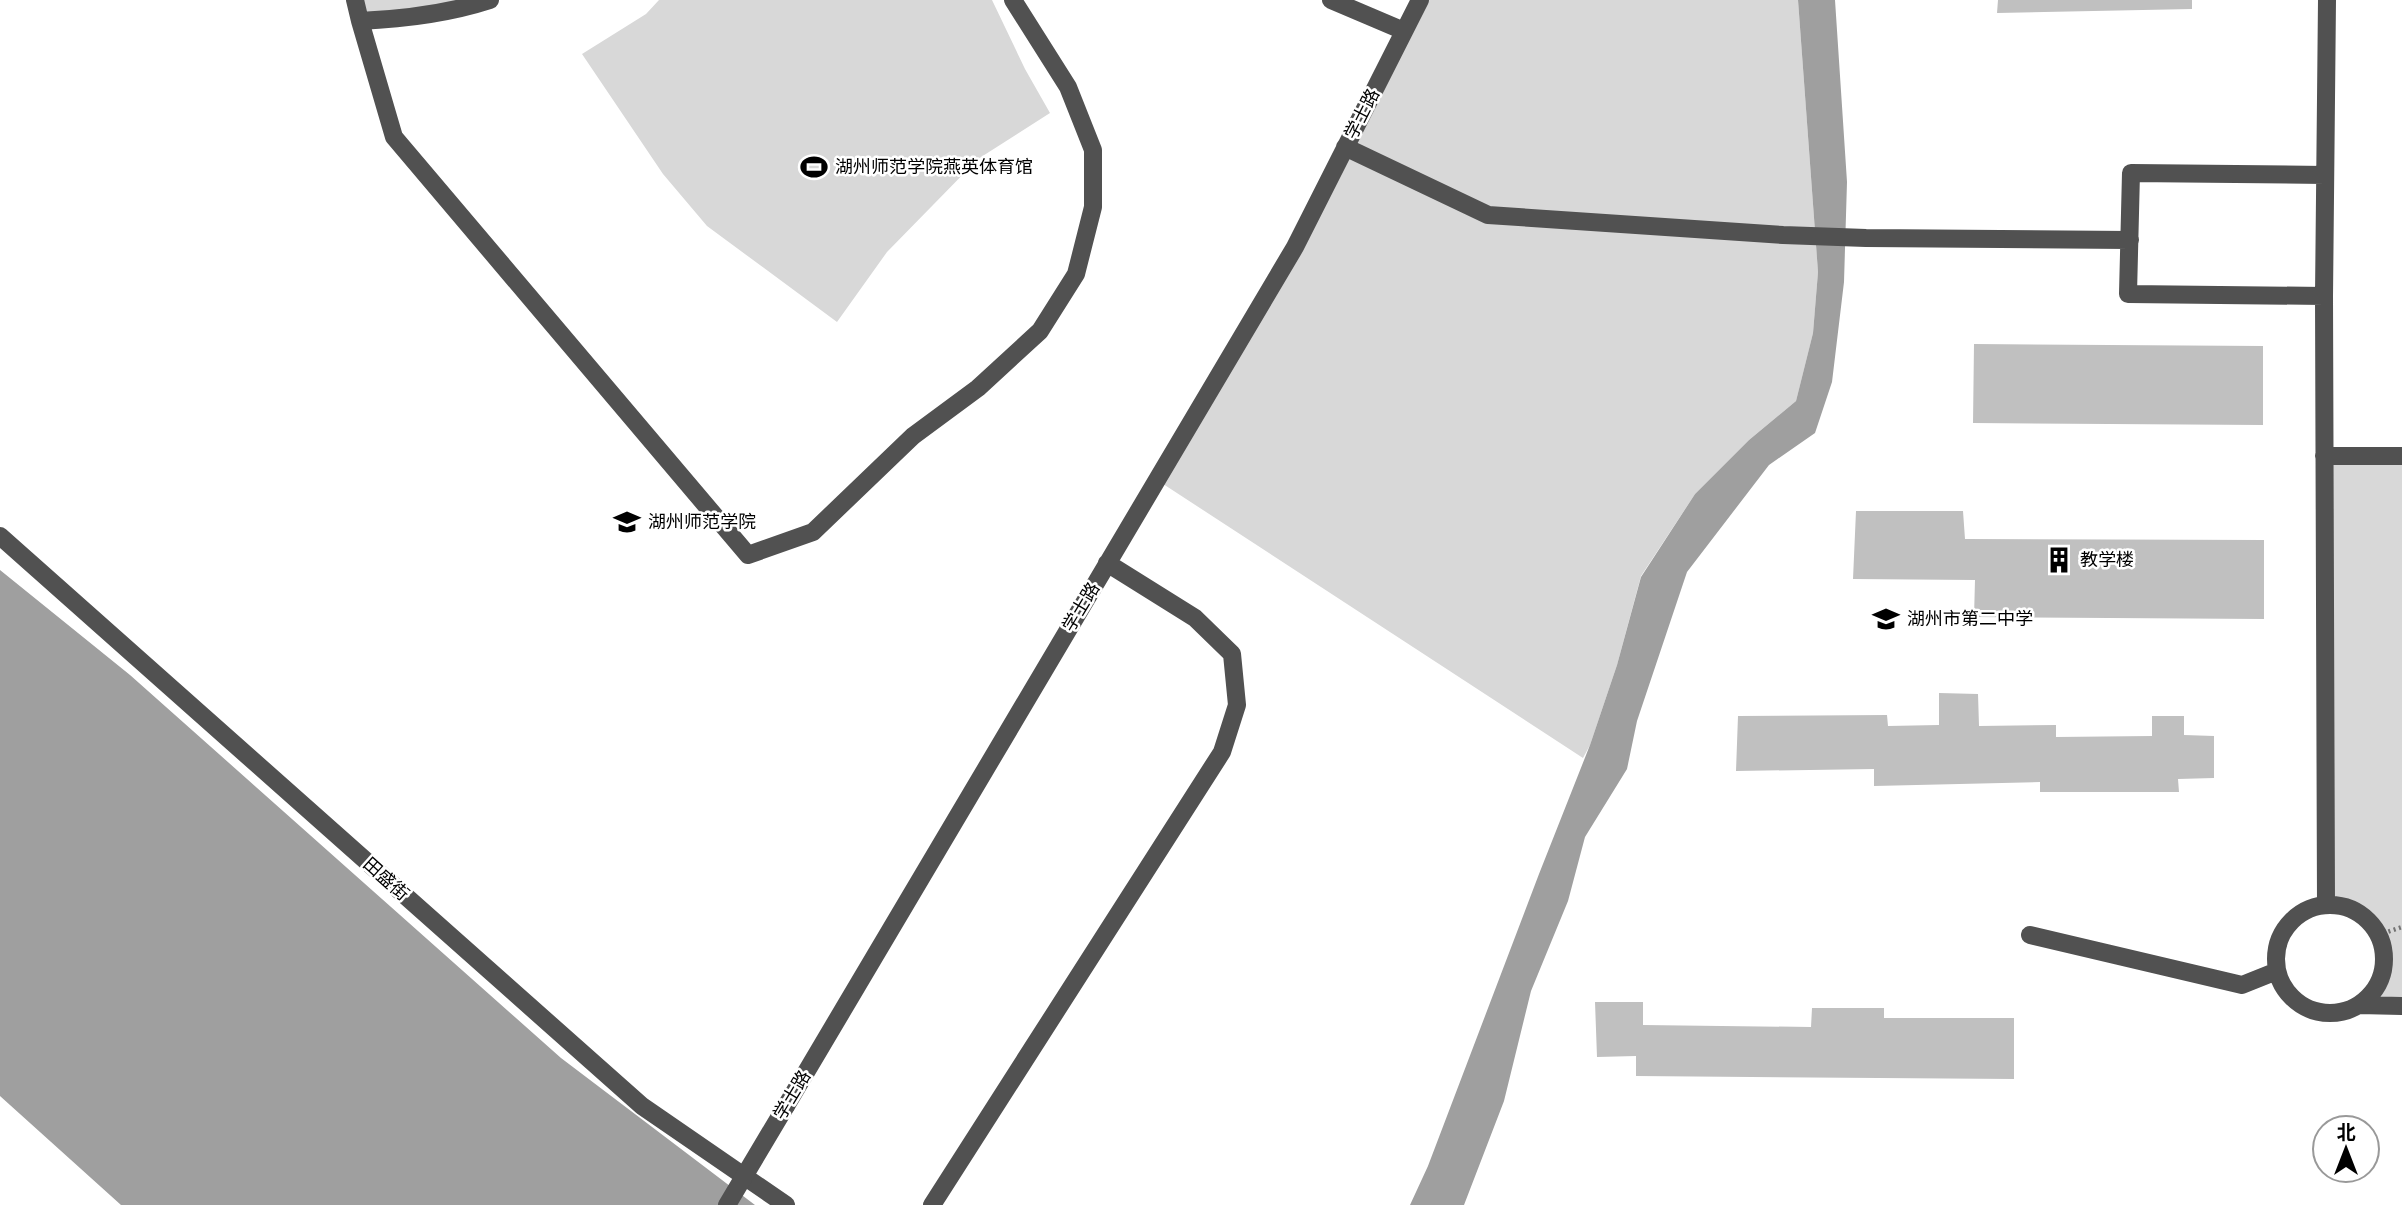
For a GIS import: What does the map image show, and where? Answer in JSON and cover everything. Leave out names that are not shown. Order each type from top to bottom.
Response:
[{"type":"street","points":[[355,0],[394,137],[748,555],[813,532],[913,436],[978,388],[1040,331],[1076,274],[1093,208],[1093,150],[1068,87],[1013,0]]},
{"type":"street","points":[[360,21],[408,19],[460,10],[490,0]]},
{"type":"street","points":[[1331,0],[1404,30]]},
{"type":"street","name":"学士路","points":[[727,1205],[1295,247],[1420,0]]},
{"type":"street","points":[[2326,905],[2324,296],[2327,0]]},
{"type":"street","points":[[1345,147],[1488,215],[1866,239],[2130,240]]},
{"type":"street","points":[[2324,296],[2128,294],[2131,173],[2325,175]]},
{"type":"street","points":[[2324,456],[2402,456]]},
{"type":"street","name":"田盛街","points":[[0,536],[642,1106],[786,1205]]},
{"type":"street","points":[[932,1205],[1222,752],[1237,705],[1232,654],[1195,618],[1107,563]]},
{"type":"street","points":[[2326,905],[2344,907],[2360,915],[2378,935],[2384,961],[2381,978],[2372,994],[2359,1005],[2343,1012],[2326,1013],[2309,1009],[2294,1000],[2283,987],[2277,971],[2276,953],[2282,935],[2293,920],[2308,910],[2326,905]]},
{"type":"street","points":[[2030,935],[2242,985],[2277,971]]},
{"type":"street","points":[[2359,1005],[2402,1006]]},
{"type":"path","points":[[2378,935],[2402,927]]},
{"type":"shaded area","points":[[355,0],[490,0],[360,21]]},
{"type":"shaded area","name":"湖州师范学院燕英体育馆","points":[[659,0],[992,0],[1025,69],[1050,113],[978,159],[887,252],[837,322],[707,226],[663,174],[582,54],[646,14]]},
{"type":"shaded area","points":[[1420,0],[1798,0],[1818,272],[1813,333],[1796,401],[1749,440],[1695,494],[1641,576],[1617,665],[1590,745],[1583,758],[1157,480],[1295,247]]},
{"type":"shaded area","points":[[1798,0],[1835,0],[1847,182],[1844,282],[1832,382],[1815,433],[1769,465],[1687,572],[1637,721],[1627,769],[1585,837],[1568,901],[1531,991],[1504,1101],[1464,1205],[1410,1205],[1428,1166],[1590,745],[1617,665],[1641,577],[1695,494],[1749,440],[1796,401],[1813,333],[1818,272]]},
{"type":"shaded area","points":[[2324,456],[2402,457],[2402,1006],[2359,1005],[2384,961],[2382,945],[2373,928],[2360,916],[2326,905]]},
{"type":"shaded area","points":[[0,570],[130,675],[561,1058],[755,1205],[121,1205],[0,1096]]},
{"type":"building","points":[[1998,0],[2192,0],[2192,9],[1997,13]]},
{"type":"building","points":[[1974,344],[2263,346],[2263,425],[1973,423]]},
{"type":"building","name":"教学楼","points":[[1856,511],[1963,511],[1965,539],[2264,540],[2264,619],[1974,617],[1975,580],[1853,579]]},
{"type":"building","points":[[1939,693],[1978,694],[1979,726],[2056,725],[2056,737],[2152,736],[2152,716],[2184,716],[2184,735],[2214,736],[2214,778],[2178,779],[2179,792],[2040,792],[2040,782],[1874,786],[1874,769],[1736,771],[1738,716],[1887,715],[1888,726],[1939,725]]},
{"type":"building","points":[[1595,1002],[1643,1002],[1643,1025],[1811,1027],[1812,1008],[1884,1008],[1884,1018],[2014,1018],[2014,1079],[1636,1076],[1636,1056],[1597,1057]]},
{"type":"place","name":"湖州师范学院燕英体育馆","points":[[814,167]]},
{"type":"place","name":"湖州师范学院","points":[[627,522]]},
{"type":"place","name":"教学楼","points":[[2059,560]]},
{"type":"place","name":"湖州市第二中学","points":[[1886,619]]}]
